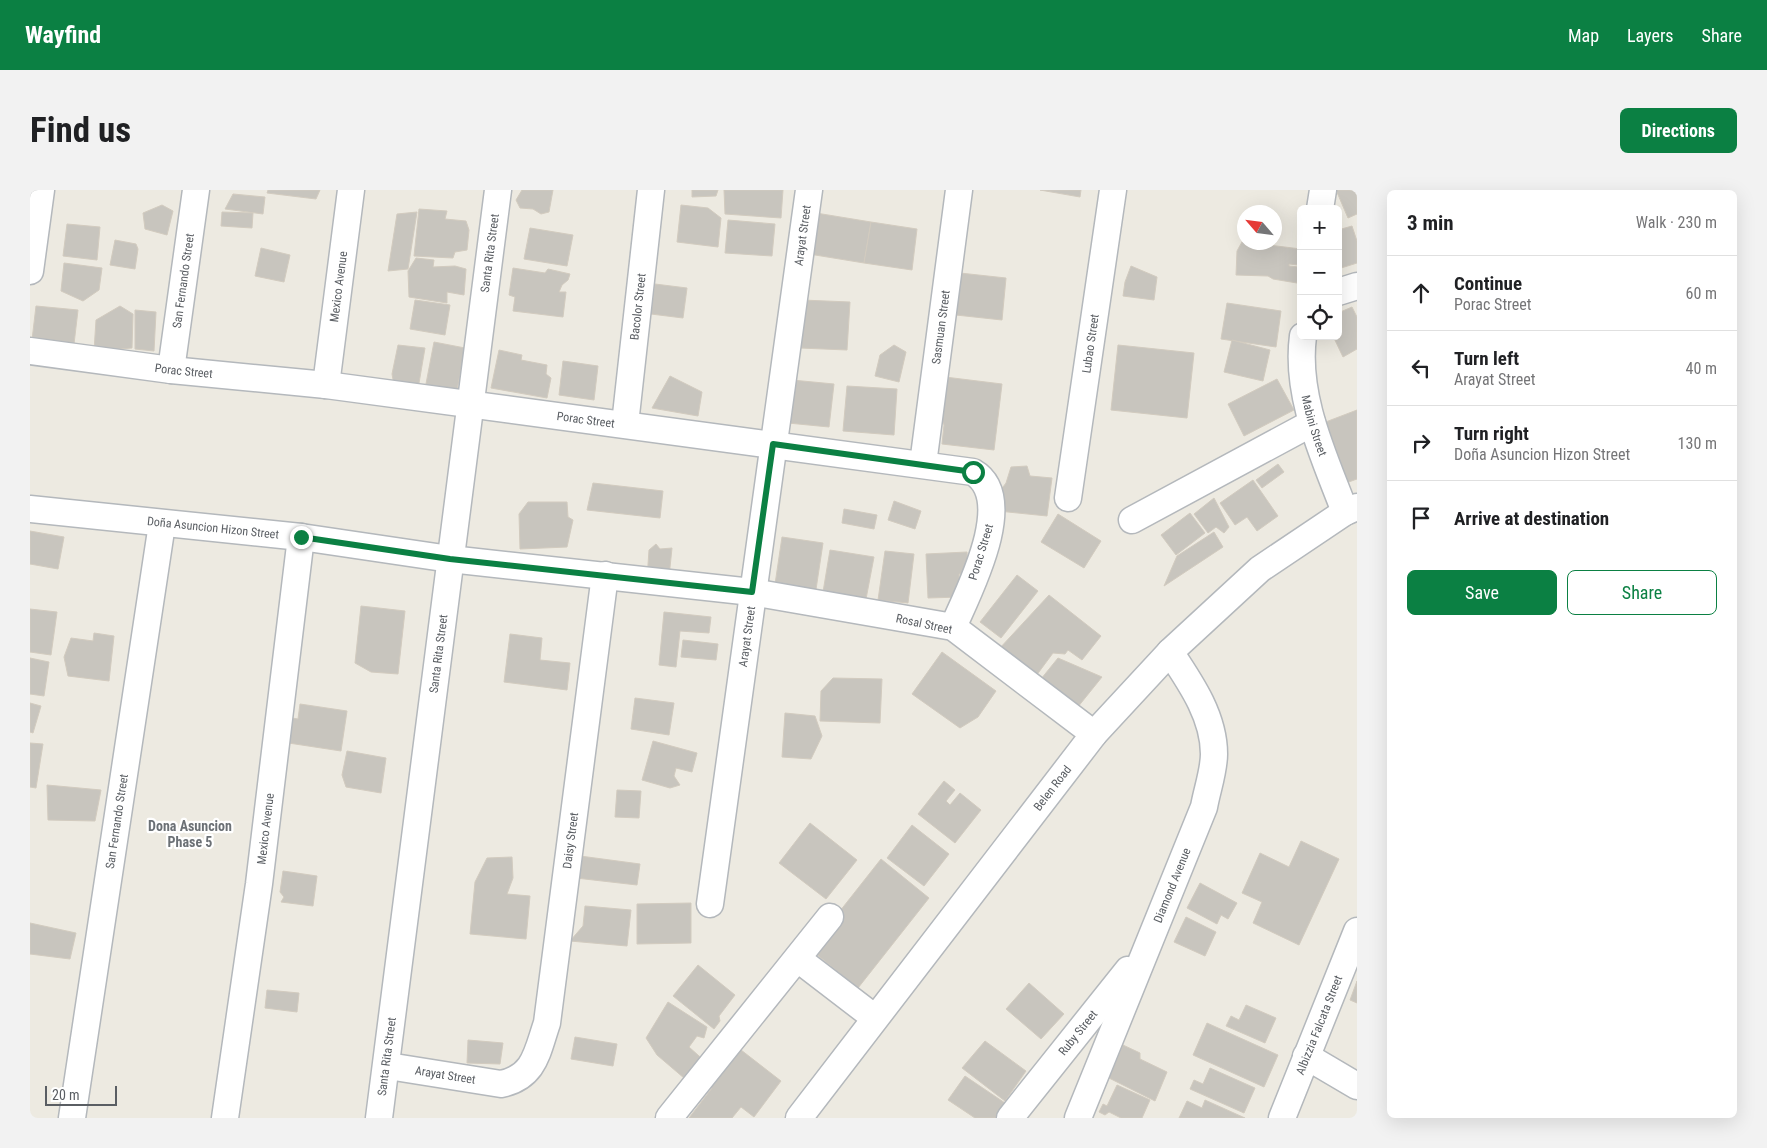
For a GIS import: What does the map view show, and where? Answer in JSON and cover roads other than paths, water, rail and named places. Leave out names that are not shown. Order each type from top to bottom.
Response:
[{"type":"street","points":[[30,271],[41,190]]},
{"type":"street","name":"San Fernando Street","points":[[171,370],[196,190]]},
{"type":"street","name":"Mexico Avenue","points":[[326,385],[351,190]]},
{"type":"street","name":"Santa Rita Street","points":[[379,1118],[388,1066],[450,559],[498,190]]},
{"type":"street","name":"Bacolor Street","points":[[625,424],[651,190]]},
{"type":"street","name":"Arayat Street","points":[[710,904],[809,190]]},
{"type":"street","name":"Sasmuan Street","points":[[923,464],[959,190]]},
{"type":"street","name":"Lubao Street","points":[[1068,498],[1113,190]]},
{"type":"street","points":[[1321,205],[1323,190]]},
{"type":"street","points":[[1342,291],[1357,286]]},
{"type":"street","name":"Mabini Street","points":[[1303,340],[1301,375],[1312,423],[1351,510]]},
{"type":"street","name":"Porac Street","points":[[30,351],[171,370],[326,385],[973,472],[982,477],[987,485],[992,501],[991,526],[975,576],[953,627]]},
{"type":"street","points":[[1132,520],[1312,423]]},
{"type":"street","name":"Doña Asuncion Hizon Street","points":[[30,508],[162,524],[301,537],[450,559],[752,592]]},
{"type":"street","name":"Belen Road","points":[[799,1118],[1094,734],[1170,652],[1260,569],[1351,510]]},
{"type":"street","name":"San Fernando Street","points":[[72,1118],[162,524]]},
{"type":"street","name":"Mexico Avenue","points":[[225,1118],[260,884],[301,537]]},
{"type":"street","name":"Daisy Street","points":[[501,1084],[524,1076],[533,1062],[547,1023],[605,575]]},
{"type":"street","name":"Rosal Street","points":[[752,592],[953,627],[1094,734]]},
{"type":"street","name":"Diamond Avenue","points":[[1078,1118],[1204,807],[1214,754],[1205,713],[1193,688],[1170,652]]},
{"type":"street","points":[[669,1118],[798,960],[830,917]]},
{"type":"street","name":"Albizzia Falcata Street","points":[[1282,1118],[1357,931]]},
{"type":"street","name":"Ruby Street","points":[[1010,1118],[1146,948]]},
{"type":"street","points":[[798,960],[875,1018]]},
{"type":"street","points":[[1306,1056],[1357,1086]]},
{"type":"street","name":"Arayat Street","points":[[388,1066],[501,1084]]},
{"type":"district","name":"Dona Asuncion Phase 5","points":[[190,834]]}]
